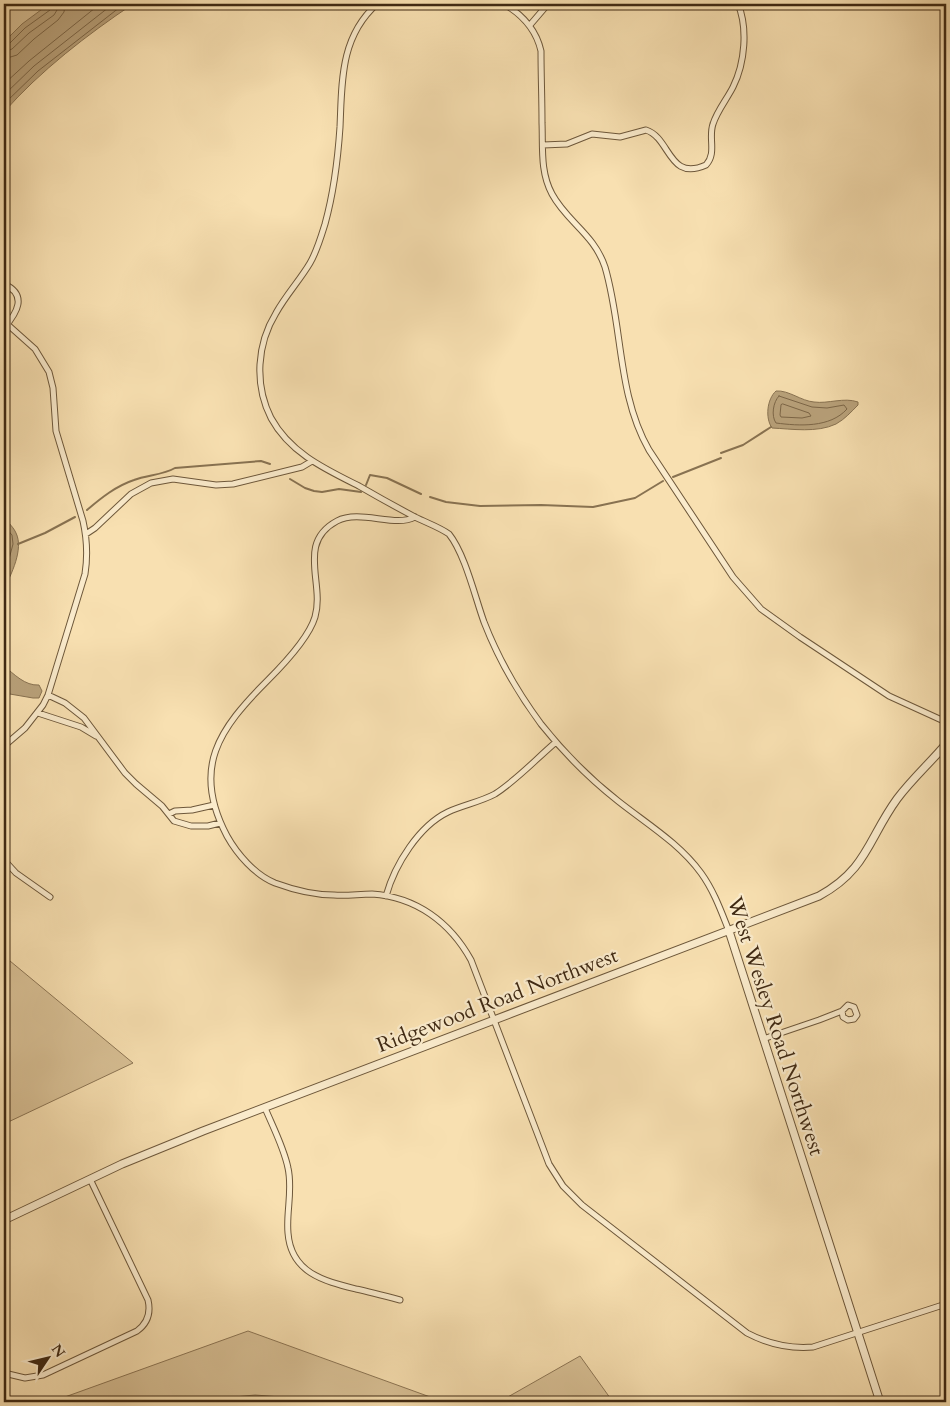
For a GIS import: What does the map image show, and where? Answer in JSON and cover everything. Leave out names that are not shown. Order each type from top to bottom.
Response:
[{"type":"street","name":"West Wesley Road Northwest","points":[[376,4],[365,16],[352,38],[346,53],[343,69],[338,146],[329,206],[318,246],[311,261],[270,324],[263,341],[260,359],[261,389],[271,417],[288,442],[312,461],[415,518],[443,530],[453,539],[460,553],[484,623],[501,660],[527,704],[556,742],[599,785],[656,829],[688,858],[712,891],[729,931],[880,1402]]},
{"type":"street","points":[[504,4],[516,10],[530,25],[539,42],[541,51],[544,172],[552,194],[590,238],[604,265],[626,388],[640,434],[658,464],[733,577],[761,609],[890,696],[946,722]]},
{"type":"street","points":[[530,25],[548,4]]},
{"type":"street","points":[[543,145],[567,144],[592,134],[620,137],[646,130],[658,136],[670,157],[678,164],[693,168],[706,164],[712,154],[711,135],[713,123],[733,88],[740,69],[744,38],[743,18],[738,4]]},
{"type":"street","points":[[4,284],[17,295],[18,302],[17,310],[6,326],[35,349],[49,372],[53,388],[56,431],[86,534],[87,554],[84,574],[48,695],[38,713],[25,728],[4,746]]},
{"type":"street","points":[[86,534],[96,528],[131,494],[151,483],[173,480],[216,485],[233,484],[302,467],[312,461]]},
{"type":"street","points":[[415,518],[406,520],[346,517],[331,524],[322,533],[315,550],[314,567],[318,595],[314,620],[302,642],[275,674],[233,718],[225,730],[210,770],[210,786],[214,805],[220,823],[231,843],[242,857],[262,875],[275,883],[320,895],[386,896],[407,901],[424,909],[440,920],[454,934],[471,960],[549,1164],[562,1186],[582,1205],[737,1326],[757,1338],[779,1346],[804,1348],[820,1346],[946,1304]]},
{"type":"street","points":[[48,695],[78,712],[130,778],[162,806],[174,821],[191,826],[208,826],[220,823]]},
{"type":"street","points":[[38,713],[81,727],[96,736]]},
{"type":"street","points":[[386,896],[388,887],[404,858],[419,834],[427,826],[450,811],[495,794],[521,774],[556,742]]},
{"type":"street","name":"Ridgewood Road Northwest","points":[[4,1220],[90,1179],[203,1131],[819,896],[844,880],[862,860],[897,799],[946,744]]},
{"type":"street","points":[[169,814],[175,811],[192,810],[214,805]]},
{"type":"street","points":[[4,860],[16,873],[50,897]]},
{"type":"street","points":[[763,1039],[842,1011]]},
{"type":"street","points":[[265,1108],[288,1170],[290,1184],[288,1233],[291,1247],[297,1259],[308,1272],[323,1280],[400,1300]]},
{"type":"street","points":[[4,1373],[26,1378],[43,1375],[137,1332],[148,1320],[150,1307],[148,1300],[90,1179]]},
{"type":"shaded area","points":[[4,4],[55,4],[4,52]]},
{"type":"shaded area","points":[[4,956],[133,1063],[4,1124]]},
{"type":"shaded area","points":[[248,1331],[444,1402],[51,1402]]},
{"type":"shaded area","points":[[580,1356],[613,1402],[499,1402]]},
{"type":"water","points":[[49,4],[133,4],[65,54],[33,82],[4,112],[4,42],[22,24]]},
{"type":"water","points":[[776,391],[786,392],[809,401],[847,400],[858,402],[858,405],[842,420],[829,427],[804,430],[772,428],[768,419],[768,409],[773,394]]},
{"type":"water","points":[[4,518],[15,531],[18,539],[18,554],[4,589]]},
{"type":"water","points":[[4,666],[24,682],[39,685],[42,691],[39,698],[4,693]]},
{"type":"water","points":[[255,1395],[281,1397],[293,1402],[211,1402],[224,1398]]},
{"type":"waterway","points":[[721,453],[743,445],[771,427]]},
{"type":"waterway","points":[[673,477],[721,458]]},
{"type":"waterway","points":[[87,510],[103,497],[127,483],[175,468],[261,461],[270,464]]},
{"type":"waterway","points":[[366,485],[370,475],[387,478],[421,494]]},
{"type":"waterway","points":[[290,479],[314,491],[322,492],[339,489],[361,492]]},
{"type":"waterway","points":[[430,497],[446,502],[480,506],[541,505],[593,507],[635,498],[663,481]]},
{"type":"waterway","points":[[18,544],[45,533],[75,517]]}]
